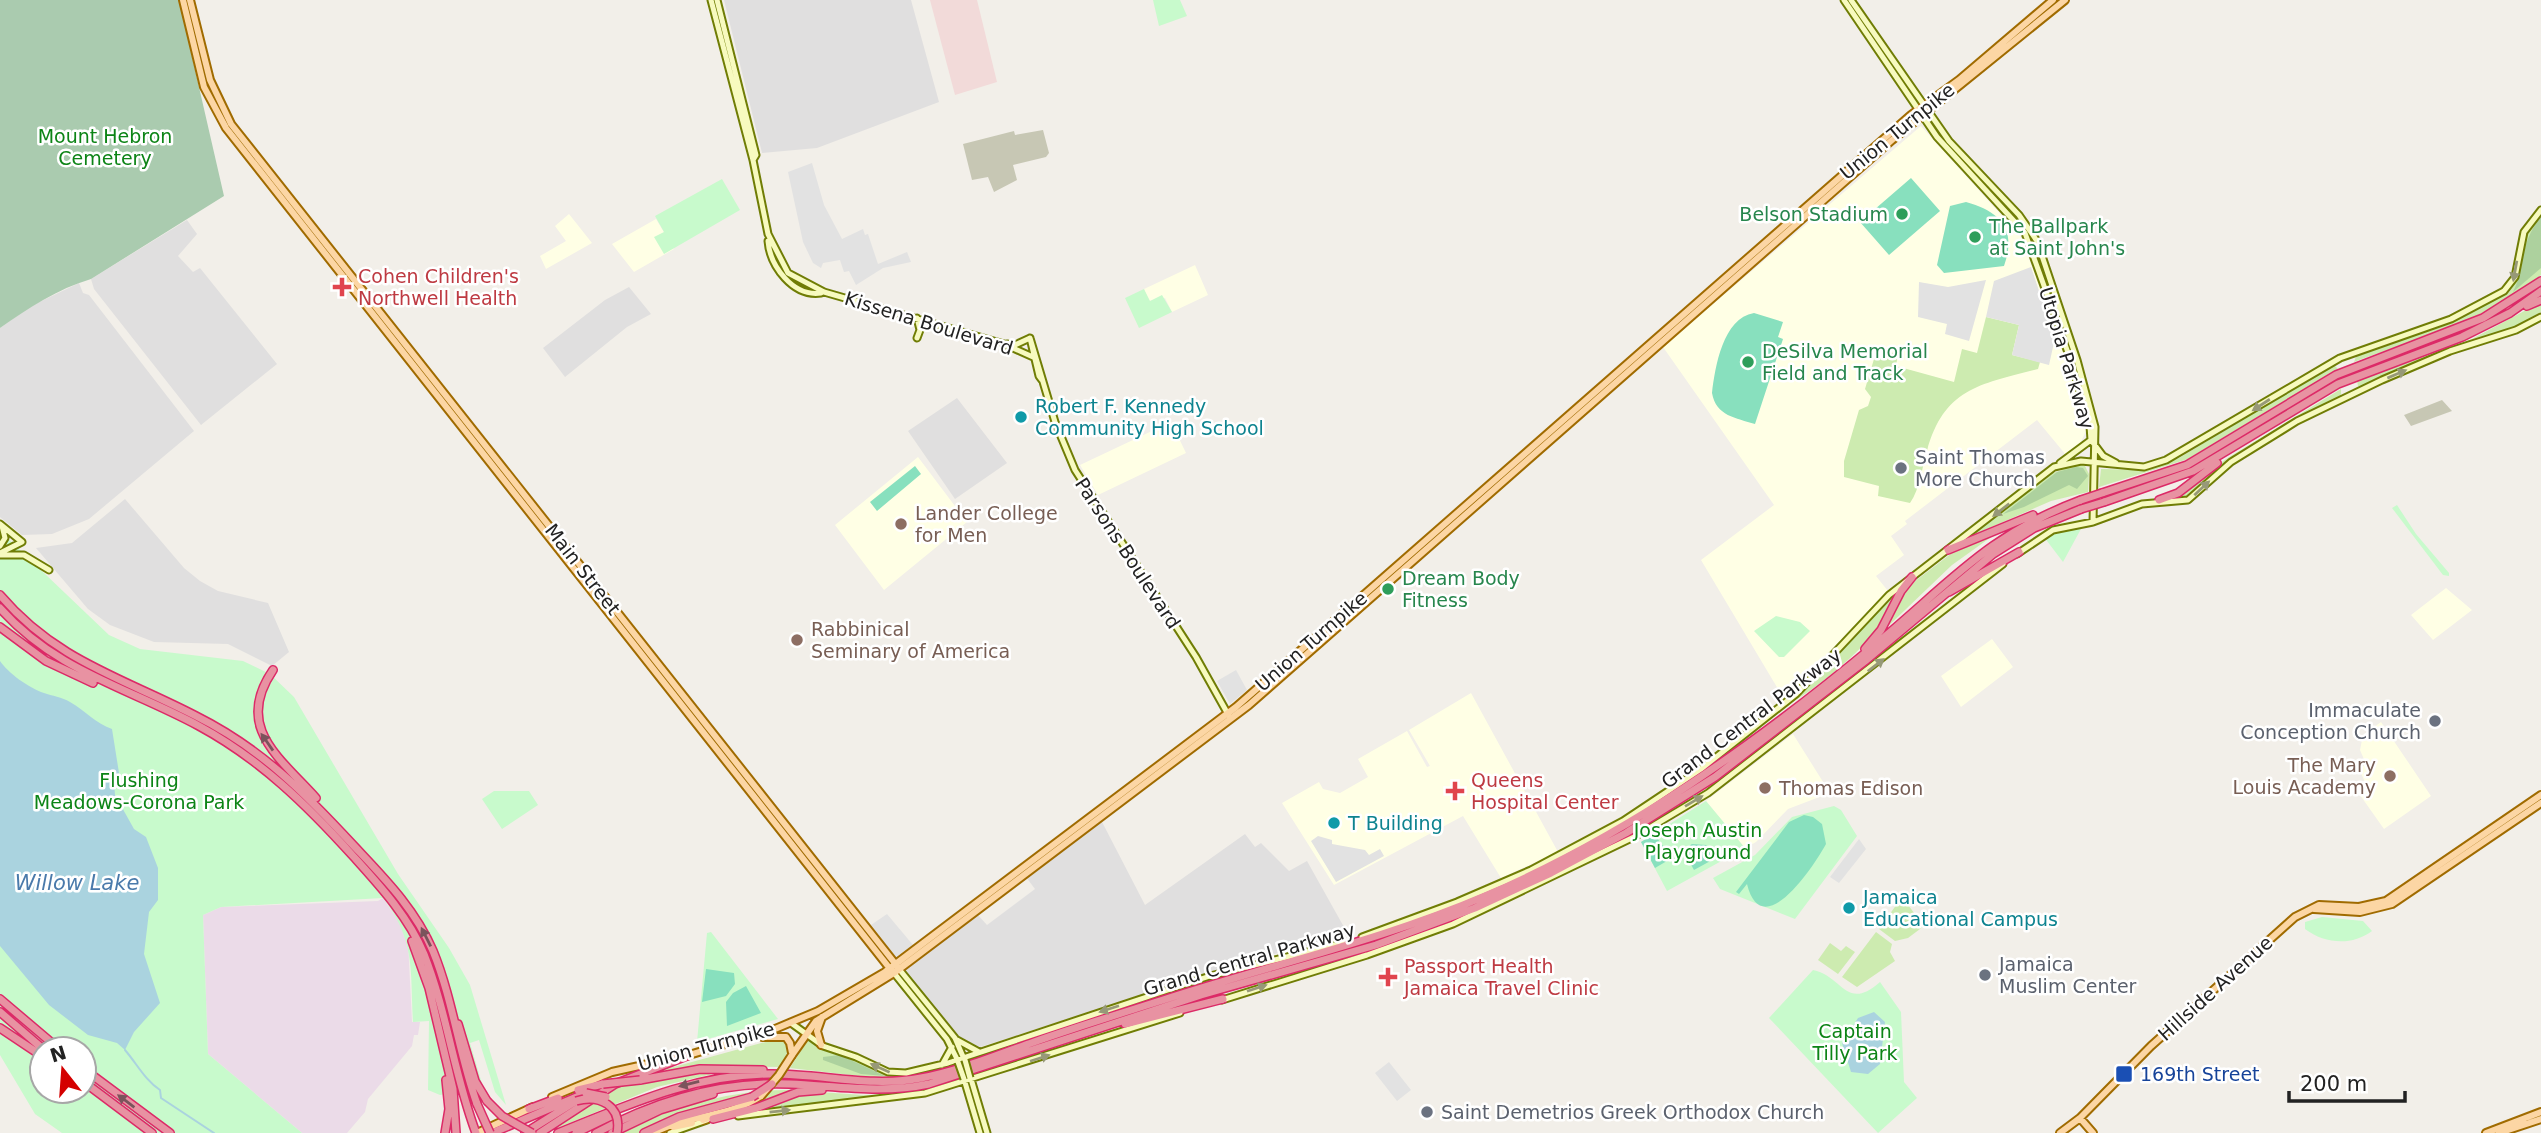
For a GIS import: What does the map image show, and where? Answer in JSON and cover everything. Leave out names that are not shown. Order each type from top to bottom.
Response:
[{"type":"highway","name":"Grand Central Parkway","points":[[558,1133],[666,1090],[739,1075],[888,1082],[938,1074],[1210,985],[1362,943],[1449,911],[1553,864],[1635,820],[1714,770],[1855,660],[1965,564],[2021,526],[2081,500],[2187,465],[2337,379],[2483,318],[2541,281]]},
{"type":"highway","name":"Grand Central Parkway","points":[[2357,371],[2462,337],[2510,313],[2541,291]]},
{"type":"highway","points":[[2510,313],[2541,300]]},
{"type":"highway","name":"Grand Central Parkway","points":[[596,1133],[652,1106],[701,1091],[744,1084],[897,1089],[929,1084],[1231,986],[1386,942],[1475,908],[1552,873],[1626,833],[1715,778],[2015,539],[2081,509],[2193,471],[2337,379]]},
{"type":"highway","points":[[2160,500],[2187,486],[2279,418]]},
{"type":"highway","points":[[1948,550],[2024,518],[2054,510]]},
{"type":"highway","points":[[1937,599],[2019,552]]},
{"type":"highway","points":[[1855,660],[1881,630],[1901,591],[1912,577]]},
{"type":"highway","points":[[0,595],[35,632],[69,656],[198,716],[275,766],[299,786],[376,867]]},
{"type":"highway","points":[[0,608],[30,638],[56,658],[203,728],[264,768],[313,813],[378,883],[404,917],[432,977],[476,1133]]},
{"type":"highway","points":[[0,627],[28,650],[76,676],[127,693]]},
{"type":"highway","points":[[273,670],[262,687],[257,705],[258,726],[264,739],[401,896],[421,926],[437,961],[475,1081],[487,1101],[502,1116],[531,1133]]},
{"type":"highway","points":[[404,917],[427,979],[443,1052],[456,1133]]},
{"type":"highway","points":[[0,999],[42,1035]]},
{"type":"highway","points":[[1073,1036],[1223,999]]},
{"type":"highway","points":[[449,1000],[477,1104],[491,1133],[586,1093],[602,1095],[614,1104],[621,1116],[617,1133]]},
{"type":"highway","points":[[0,1012],[28,1036]]},
{"type":"highway","points":[[0,1028],[28,1047]]},
{"type":"highway","points":[[540,1133],[615,1084],[689,1052]]},
{"type":"highway","points":[[529,1109],[603,1084],[705,1069],[772,1070],[805,1076]]},
{"type":"highway","points":[[98,1079],[170,1133]]},
{"type":"highway","points":[[644,1133],[678,1117],[757,1096],[772,1084]]},
{"type":"highway","points":[[617,1133],[660,1110],[709,1095],[750,1088],[818,1086]]},
{"type":"highway","points":[[713,1119],[753,1109],[799,1092],[854,1088]]},
{"type":"highway","points":[[576,1133],[666,1090]]},
{"type":"highway","points":[[98,1092],[152,1133]]},
{"type":"highway","points":[[525,1133],[576,1101],[596,1098],[609,1105],[617,1118],[617,1133]]},
{"type":"highway","points":[[445,1133],[452,1100]]},
{"type":"main road","name":"Main Street","points":[[183,0],[204,87],[226,128],[894,968],[955,1038],[987,1133]]},
{"type":"main road","name":"Main Street","points":[[190,0],[209,80],[231,124],[894,968],[961,1060]]},
{"type":"main road","name":"Kissena Boulevard","points":[[711,0],[753,160],[770,253],[780,273],[807,291],[824,292],[917,318],[1004,344],[1033,357]]},
{"type":"main road","name":"Kissena Boulevard","points":[[717,0],[755,154],[753,160]]},
{"type":"main road","name":"Utopia Parkway","points":[[1844,0],[1924,111],[1972,168],[2019,215],[2037,241],[2077,360],[2095,427],[2093,522]]},
{"type":"main road","name":"Utopia Parkway","points":[[1851,0],[1952,155],[2025,233],[2071,361],[2094,447]]},
{"type":"main road","name":"Union Turnpike","points":[[772,1084],[811,1025],[894,968],[1229,716],[2053,0]]},
{"type":"main road","name":"Union Turnpike","points":[[1924,111],[2065,0]]},
{"type":"main road","name":"Grand Central Parkway","points":[[791,1023],[821,1045],[892,1073],[942,1065],[1210,976],[1352,941],[1457,902],[1562,854],[1623,821],[1738,741],[1796,694],[1872,610],[2054,467],[2081,461],[2144,467],[2181,453],[2340,358],[2451,319],[2504,291],[2515,277],[2524,232],[2541,210]]},
{"type":"main road","name":"Grand Central Parkway","points":[[703,1120],[898,1098],[968,1080],[1367,956],[1453,924],[1636,836],[1729,777],[2019,552],[2053,530],[2093,522],[2124,509],[2160,500],[2188,500],[2231,461],[2297,421],[2405,370],[2450,351],[2516,330],[2541,317]]},
{"type":"main road","points":[[917,318],[920,330],[917,338]]},
{"type":"main road","points":[[1004,344],[1016,345],[1030,338]]},
{"type":"main road","name":"Parsons Boulevard","points":[[1030,338],[1033,357],[1042,380]]},
{"type":"main road","name":"Parsons Boulevard","points":[[1030,338],[1062,442],[1079,478],[1171,618],[1229,716]]},
{"type":"main road","points":[[2054,467],[2091,440]]},
{"type":"main road","points":[[2094,447],[2114,463],[2133,468]]},
{"type":"main road","points":[[1,525],[22,542]]},
{"type":"main road","points":[[0,546],[5,538],[1,525]]},
{"type":"main road","points":[[0,546],[22,542]]},
{"type":"main road","points":[[0,554],[22,542]]},
{"type":"main road","points":[[0,554],[24,555],[49,570]]},
{"type":"main road","name":"Hillside Avenue","points":[[2060,1133],[2080,1118],[2150,1047],[2295,917],[2317,909],[2319,905],[2359,907],[2386,901],[2541,795]]},
{"type":"main road","points":[[2513,822],[2532,801]]},
{"type":"main road","points":[[2317,909],[2360,912],[2386,907],[2541,803]]},
{"type":"main road","name":"Union Turnpike","points":[[476,1133],[605,1074],[748,1038],[791,1023],[894,968]]},
{"type":"main road","points":[[807,1016],[811,1025]]},
{"type":"main road","points":[[821,1045],[817,1031],[822,1017]]},
{"type":"main road","points":[[748,1038],[783,1036],[790,1043],[792,1055]]},
{"type":"main road","points":[[955,1038],[980,1052]]},
{"type":"main road","points":[[942,1065],[952,1047]]},
{"type":"main road","name":"Main Street","points":[[968,1080],[980,1133]]},
{"type":"main road","points":[[654,1133],[703,1120],[746,1104],[757,1096]]},
{"type":"main road","points":[[654,1133],[693,1117],[746,1104]]},
{"type":"main road","points":[[2486,1133],[2541,1112]]},
{"type":"main road","points":[[2080,1118],[2093,1133]]},
{"type":"main road","points":[[2499,1133],[2541,1119]]},
{"type":"main road","points":[[670,1133],[692,1123]]},
{"type":"shaded area","points":[[724,0],[911,0],[939,102],[817,148],[762,153]]},
{"type":"shaded area","points":[[930,0],[977,0],[997,82],[955,95]]},
{"type":"shaded area","points":[[1921,126],[2021,237],[2067,362],[2086,431],[2079,446],[2066,455],[2037,420],[1905,521],[1907,524],[1891,536],[1904,555],[1876,576],[1888,591],[1784,699],[1701,560],[1774,505],[1663,347]]},
{"type":"shaded area","points":[[1043,130],[1049,153],[1046,157],[1013,165],[1017,180],[994,192],[988,177],[972,180],[963,144],[1014,131],[1015,135]]},
{"type":"shaded area","points":[[812,163],[824,205],[842,239],[863,229],[865,235],[868,234],[878,264],[907,252],[911,262],[883,268],[856,285],[849,271],[844,272],[840,260],[823,263],[821,268],[813,263],[803,242],[788,172]]},
{"type":"shaded area","points":[[569,214],[592,243],[546,269],[540,256],[566,241],[555,226]]},
{"type":"shaded area","points":[[656,219],[674,249],[634,272],[612,244]]},
{"type":"shaded area","points":[[187,220],[197,234],[178,256],[193,272],[200,268],[277,364],[201,425],[94,289],[91,279]]},
{"type":"shaded area","points":[[1195,265],[1208,295],[1172,312],[1165,298],[1149,301],[1144,289]]},
{"type":"shaded area","points":[[2031,267],[2055,338],[2049,365],[2012,355],[2019,325],[1986,317],[1994,281]]},
{"type":"shaded area","points":[[1986,280],[1969,341],[1945,334],[1947,324],[1918,317],[1919,282],[1948,287]]},
{"type":"shaded area","points":[[79,283],[83,293],[89,295],[194,431],[89,519],[52,534],[22,535],[0,517],[0,328],[31,306]]},
{"type":"shaded area","points":[[629,287],[651,314],[627,327],[565,377],[543,348],[605,300]]},
{"type":"shaded area","points":[[957,398],[1007,463],[955,499],[908,431]]},
{"type":"shaded area","points":[[2442,400],[2452,411],[2411,426],[2404,415]]},
{"type":"shaded area","points":[[1171,422],[1186,453],[1098,495],[1080,465]]},
{"type":"shaded area","name":"Lander College for Men","points":[[918,457],[967,522],[884,590],[835,525]]},
{"type":"shaded area","points":[[125,499],[184,568],[200,581],[218,591],[268,603],[289,652],[272,666],[228,644],[154,642],[110,625],[88,609],[36,548],[72,543]]},
{"type":"shaded area","points":[[2446,588],[2472,610],[2433,640],[2411,615]]},
{"type":"shaded area","points":[[1992,639],[2013,667],[1961,707],[1941,676]]},
{"type":"shaded area","points":[[1236,670],[1247,690],[1230,704],[1217,681]]},
{"type":"shaded area","name":"Queens Hospital Center","points":[[1471,693],[1558,852],[1501,878],[1463,816],[1334,885],[1282,803],[1319,782],[1323,789],[1340,793],[1368,777],[1358,759],[1407,731],[1427,767],[1430,766],[1409,730]]},
{"type":"shaded area","name":"The Mary Louis Academy","points":[[2381,722],[2431,796],[2384,829],[2355,788],[2365,782],[2359,769],[2366,764],[2360,750],[2363,735]]},
{"type":"shaded area","points":[[1793,734],[1830,793],[1788,809],[1756,842],[1745,848],[1706,801]]},
{"type":"shaded area","points":[[1101,820],[1145,905],[1245,834],[1255,847],[1261,843],[1289,871],[1307,861],[1349,936],[1270,955],[980,1047],[962,1040],[905,969],[977,914],[987,925],[1035,889],[1026,877]]},
{"type":"shaded area","points":[[1318,836],[1332,840],[1332,844],[1365,850],[1369,855],[1380,849],[1384,856],[1336,882],[1311,841]]},
{"type":"shaded area","points":[[1859,839],[1866,849],[1839,883],[1830,877]]},
{"type":"shaded area","points":[[383,898],[401,924],[408,941],[412,1022],[420,1022],[418,1035],[414,1035],[412,1046],[368,1099],[365,1112],[347,1133],[302,1133],[208,1054],[203,915],[221,907],[378,901]]},
{"type":"shaded area","points":[[887,914],[913,945],[896,957],[871,925]]},
{"type":"shaded area","points":[[1389,1062],[1411,1090],[1397,1101],[1375,1073]]},
{"type":"green space","name":"Mount Hebron Cemetery","points":[[0,0],[179,0],[224,196],[91,279],[55,294],[0,328]]},
{"type":"green space","points":[[1153,0],[1180,0],[1187,16],[1159,26]]},
{"type":"green space","name":"Belson Stadium","points":[[1911,178],[1940,211],[1889,255],[1860,222]]},
{"type":"green space","points":[[722,179],[740,210],[664,254],[654,237],[664,232],[655,216]]},
{"type":"green space","name":"The Ballpark at Saint John's","points":[[1966,202],[1989,211],[2003,224],[2008,242],[2004,266],[1944,273],[1937,265],[1950,206]]},
{"type":"green space","points":[[2541,215],[2541,275],[2521,291],[2476,316],[2354,362],[2357,354],[2453,322],[2509,292],[2519,277],[2525,238]]},
{"type":"green space","points":[[2541,217],[2541,268],[2513,292],[2529,237]]},
{"type":"green space","points":[[1144,289],[1150,301],[1162,295],[1172,312],[1139,328],[1125,298]]},
{"type":"green space","points":[[2541,302],[2541,312],[2512,328],[2464,344],[2362,387],[2358,386],[2357,381],[2472,339]]},
{"type":"green space","name":"DeSilva Memorial Field and Track","points":[[1754,313],[1783,322],[1778,337],[1783,339],[1755,424],[1734,418],[1722,411],[1714,401],[1712,393],[1722,345],[1735,324]]},
{"type":"green space","points":[[1986,317],[2019,325],[2012,355],[2040,362],[2038,369],[1982,385],[1955,401],[1934,430],[1910,503],[1878,496],[1879,486],[1844,477],[1844,461],[1859,410],[1868,406],[1871,397],[1865,389],[1877,349],[1898,354],[1896,366],[1954,382],[1962,349],[1977,353]]},
{"type":"green space","points":[[2334,365],[2338,369],[2188,459],[2099,487],[2101,469],[2143,470],[2179,458]]},
{"type":"green space","points":[[2341,389],[2341,398],[2254,443],[2227,461],[2198,490],[2176,498],[2226,459]]},
{"type":"green space","points":[[2079,464],[2085,466],[2089,474],[2088,492],[2051,501],[1971,536],[2053,473]]},
{"type":"green space","points":[[915,466],[921,474],[877,511],[870,502]]},
{"type":"green space","points":[[2083,468],[2088,476],[2077,489],[2069,485],[2003,514],[2057,472]]},
{"type":"green space","points":[[2397,505],[2449,576],[2443,575],[2392,508]]},
{"type":"green space","points":[[2082,527],[2063,562],[2044,537]]},
{"type":"green space","points":[[2001,530],[1952,565],[1881,633],[1902,592],[1910,585],[1969,540]]},
{"type":"green space","name":"Flushing Meadows-Corona Park","points":[[0,531],[109,635],[140,649],[243,661],[270,674],[294,697],[398,874],[449,948],[470,985],[506,1105],[495,1092],[479,1040],[470,1043],[483,1087],[440,1095],[428,1090],[429,1021],[413,1022],[411,972],[406,943],[394,914],[383,898],[221,907],[203,915],[208,1054],[302,1133],[62,1133],[35,1114],[30,1105],[98,1105],[98,1035],[28,1035],[28,1102],[0,1055]]},
{"type":"green space","points":[[1891,599],[1889,611],[1866,642],[1832,674],[1788,704],[1869,617]]},
{"type":"green space","points":[[1776,616],[1800,622],[1810,631],[1784,657],[1779,657],[1754,631]]},
{"type":"green space","points":[[494,791],[529,791],[538,805],[502,829],[482,799]]},
{"type":"green space","name":"Joseph Austin Playground","points":[[1706,801],[1745,848],[1667,891],[1641,842]]},
{"type":"green space","points":[[1834,806],[1841,810],[1857,836],[1795,919],[1720,889],[1713,878],[1755,855],[1792,817]]},
{"type":"green space","points":[[1804,815],[1813,817],[1822,824],[1826,844],[1800,882],[1788,895],[1775,904],[1764,907],[1754,901],[1747,884],[1739,894],[1736,892],[1789,822]]},
{"type":"green space","points":[[1654,834],[1672,858],[1655,868],[1641,842]]},
{"type":"green space","points":[[1692,844],[1706,845],[1714,859],[1694,870],[1683,850]]},
{"type":"green space","points":[[1902,897],[1924,926],[1908,938],[1895,941],[1879,929]]},
{"type":"green space","points":[[2322,917],[2363,921],[2372,931],[2356,939],[2339,941],[2321,938],[2305,929],[2305,922]]},
{"type":"green space","points":[[711,932],[778,1019],[697,1042],[707,933]]},
{"type":"green space","points":[[1876,932],[1892,944],[1890,952],[1895,961],[1857,987],[1842,977]]},
{"type":"green space","points":[[1830,943],[1841,951],[1846,946],[1855,952],[1838,974],[1818,960]]},
{"type":"green space","points":[[706,969],[734,973],[735,984],[726,996],[702,1002]]},
{"type":"green space","name":"Captain Tilly Park","points":[[1813,970],[1823,973],[1852,993],[1859,994],[1880,982],[1901,1012],[1904,1082],[1917,1098],[1878,1133],[1769,1018]]},
{"type":"green space","points":[[746,986],[761,1013],[727,1026],[726,1002],[733,993]]},
{"type":"green space","points":[[780,1038],[789,1048],[781,1067],[704,1064],[687,1068],[717,1073],[657,1087],[545,1133],[613,1088],[637,1077]]},
{"type":"green space","points":[[808,1039],[824,1049],[900,1077],[868,1077],[790,1068]]},
{"type":"green space","points":[[840,1055],[885,1076],[861,1074],[823,1060],[823,1057]]},
{"type":"green space","points":[[794,1090],[750,1107],[766,1095],[750,1096],[641,1133],[618,1133],[704,1101],[748,1092]]},
{"type":"green space","points":[[819,1092],[879,1096],[758,1111],[797,1095]]},
{"type":"water","name":"Willow Lake","points":[[0,661],[26,684],[38,691],[67,700],[112,729],[119,773],[114,782],[115,795],[134,829],[146,837],[158,868],[158,900],[149,912],[144,954],[160,1003],[134,1032],[125,1050],[117,1043],[98,1038],[98,1035],[88,1035],[49,1005],[0,946]]},
{"type":"water","points":[[1874,1012],[1885,1022],[1880,1064],[1868,1074],[1851,1072],[1842,1043],[1858,1018]]},
{"type":"waterway","points":[[125,1050],[145,1077],[160,1090],[161,1098],[214,1133]]},
{"type":"place","name":"Belson Stadium","points":[[1902,214]]},
{"type":"place","name":"The Ballpark at Saint John's","points":[[1975,237]]},
{"type":"place","name":"Cohen Children's Northwell Health","points":[[342,287]]},
{"type":"place","name":"DeSilva Memorial Field and Track","points":[[1748,362]]},
{"type":"place","name":"Robert F. Kennedy Community High School","points":[[1021,417]]},
{"type":"place","name":"Saint Thomas More Church","points":[[1901,468]]},
{"type":"place","name":"Lander College for Men","points":[[901,524]]},
{"type":"place","name":"Dream Body Fitness","points":[[1388,589]]},
{"type":"place","name":"Rabbinical Seminary of America","points":[[797,640]]},
{"type":"place","name":"Immaculate Conception Church","points":[[2435,721]]},
{"type":"place","name":"The Mary Louis Academy","points":[[2390,776]]},
{"type":"place","name":"Thomas Edison","points":[[1765,788]]},
{"type":"place","name":"Queens Hospital Center","points":[[1455,791]]},
{"type":"place","name":"T Building","points":[[1334,823]]},
{"type":"place","name":"Jamaica Educational Campus","points":[[1849,908]]},
{"type":"place","name":"Jamaica Muslim Center","points":[[1985,975]]},
{"type":"place","name":"Passport Health Jamaica Travel Clinic","points":[[1388,977]]},
{"type":"place","name":"169th Street","points":[[2124,1074]]},
{"type":"place","name":"Saint Demetrios Greek Orthodox Church","points":[[1427,1112]]}]
